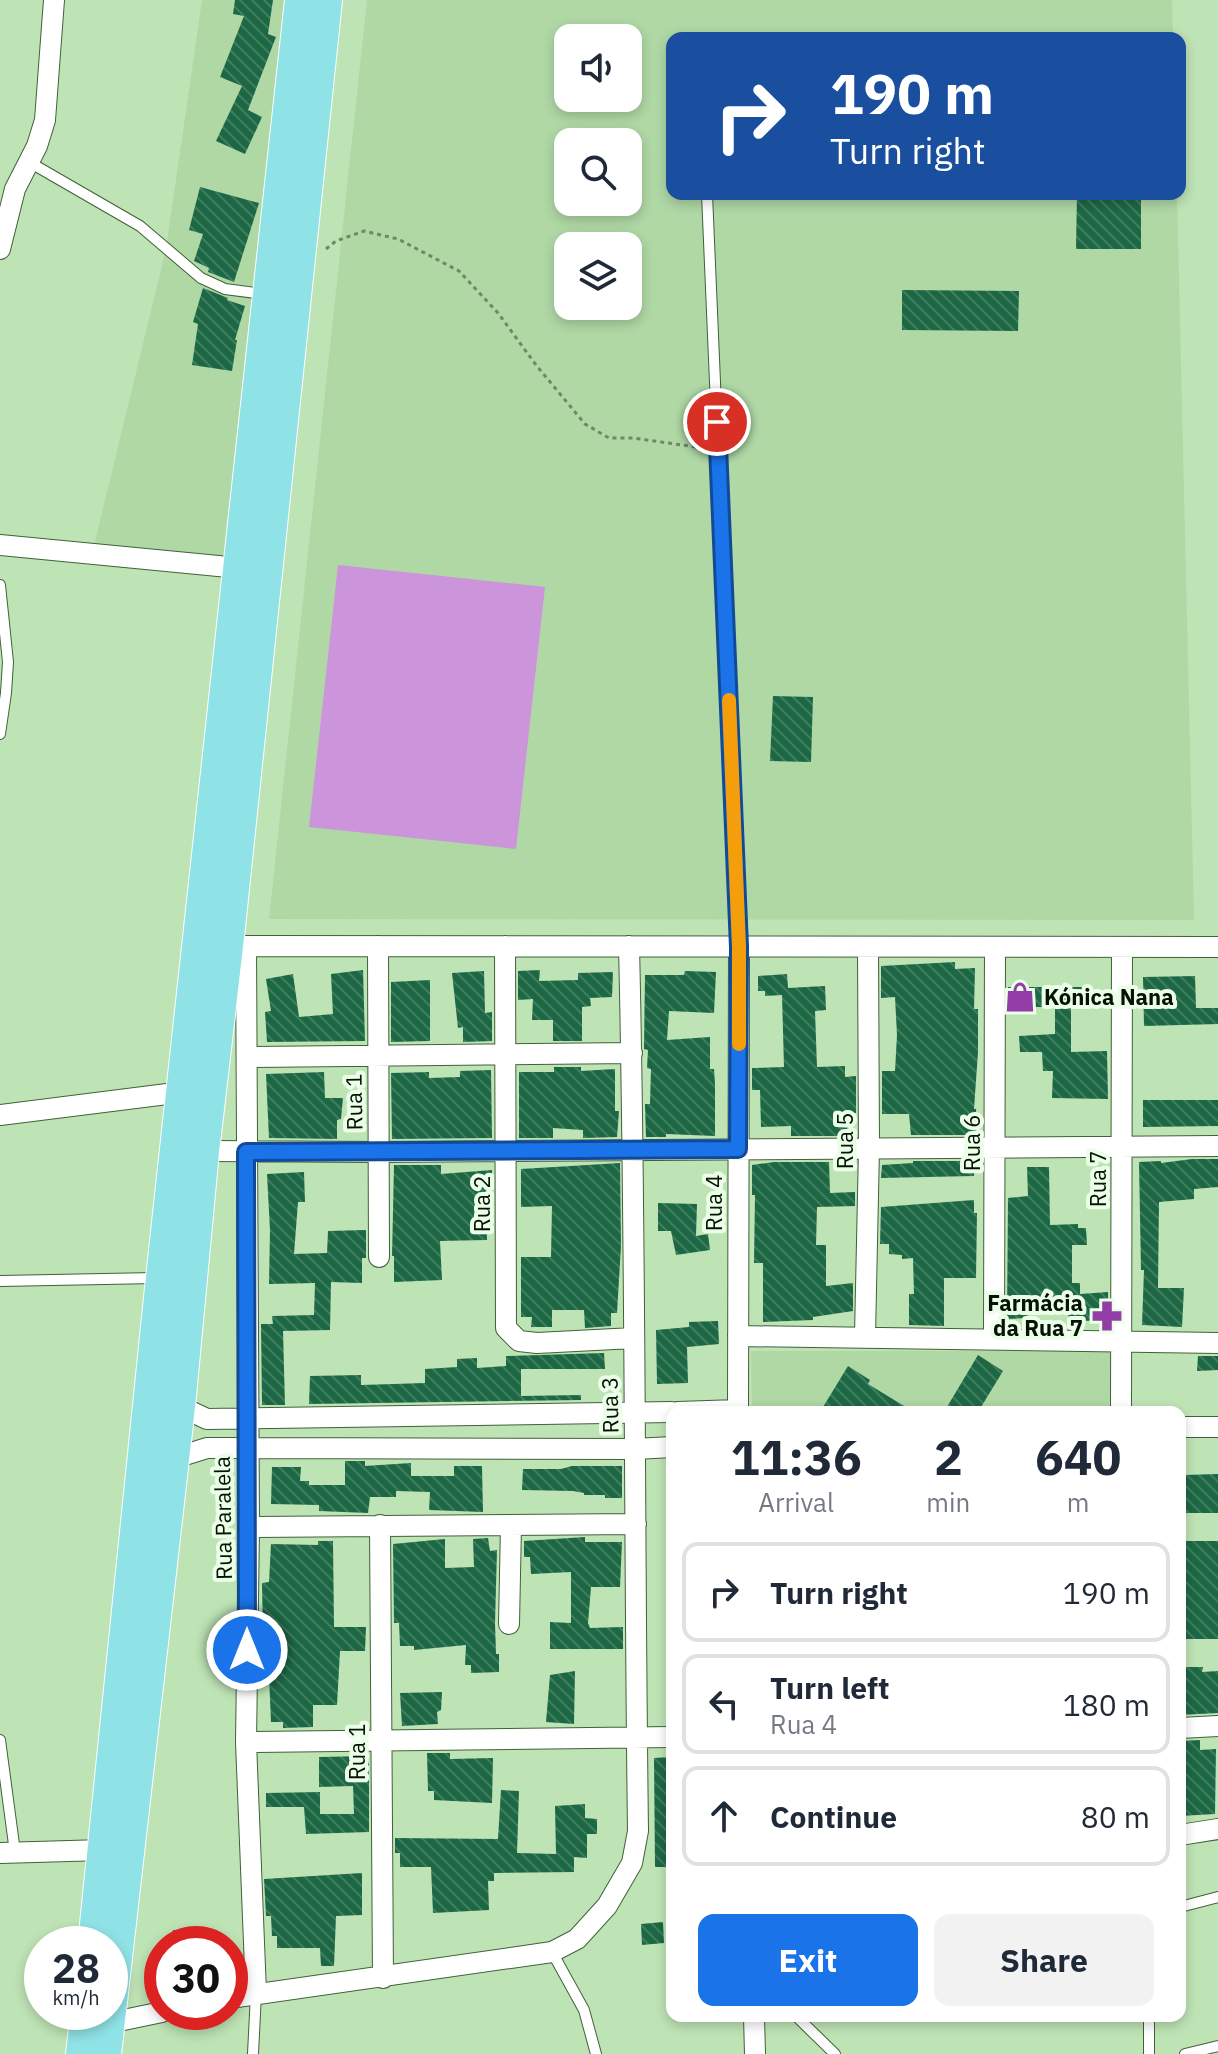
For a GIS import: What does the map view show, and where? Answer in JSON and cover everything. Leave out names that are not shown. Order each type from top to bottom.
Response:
[{"type":"main road","points":[[96,1926],[162,1278],[301,0]]},
{"type":"main road","points":[[114,1926],[179,1406],[203,1151],[237,946],[326,0]]},
{"type":"main road","points":[[82,2054],[101,2030]]},
{"type":"street","points":[[0,249],[15,189],[37,146],[45,120],[54,0]]},
{"type":"street","points":[[0,545],[239,568]]},
{"type":"street","points":[[237,946],[1218,947]]},
{"type":"street","name":"Rua Paralela","points":[[237,946],[247,1057],[246,1448],[249,1527],[246,1742],[256,1993]]},
{"type":"street","name":"Rua 1","points":[[378,946],[379,1257]]},
{"type":"street","name":"Rua 2","points":[[505,946],[506,1328],[519,1341],[537,1343],[634,1338]]},
{"type":"street","name":"Rua 3","points":[[552,1952],[577,1939],[607,1906],[632,1863],[638,1831],[633,1413],[634,1150],[629,946]]},
{"type":"street","name":"Rua 4","points":[[738,1406],[739,947]]},
{"type":"street","name":"Rua 5","points":[[865,1336],[869,1148],[868,947]]},
{"type":"street","name":"Rua 6","points":[[994,1339],[995,947]]},
{"type":"street","name":"Rua 7","points":[[1121,1406],[1122,947]]},
{"type":"street","points":[[247,1057],[632,1053]]},
{"type":"street","points":[[0,1115],[183,1092]]},
{"type":"street","points":[[203,1151],[1218,1146]]},
{"type":"street","points":[[738,1336],[1218,1343]]},
{"type":"street","points":[[179,1406],[207,1419],[666,1412]]},
{"type":"street","points":[[1186,1427],[1218,1427]]},
{"type":"street","points":[[172,1459],[207,1448],[666,1447]]},
{"type":"street","points":[[249,1527],[636,1524]]},
{"type":"street","name":"Rua 1","points":[[380,1525],[383,1978]]},
{"type":"street","points":[[509,1624],[511,1525]]},
{"type":"street","points":[[1186,1728],[1218,1726]]},
{"type":"street","points":[[246,1742],[666,1737]]},
{"type":"street","points":[[1186,1834],[1218,1829]]},
{"type":"street","points":[[8,1852],[104,1850]]},
{"type":"street","points":[[248,1995],[552,1952]]},
{"type":"street","points":[[754,2022],[755,2054]]},
{"type":"lane","points":[[29,162],[140,226],[201,278],[225,289],[271,295]]},
{"type":"lane","points":[[707,200],[739,947]]},
{"type":"lane","points":[[0,585],[8,662],[0,734]]},
{"type":"lane","points":[[0,1281],[162,1278]]},
{"type":"lane","points":[[0,1740],[8,1852]]},
{"type":"lane","points":[[1186,1905],[1218,1897]]},
{"type":"lane","points":[[552,1952],[584,2010],[596,2054]]},
{"type":"lane","points":[[253,2054],[256,1993]]},
{"type":"lane","points":[[802,2022],[835,2054]]},
{"type":"lane","points":[[1149,2022],[1149,2054]]},
{"type":"lane","points":[[1185,2054],[1218,2046]]},
{"type":"path","points":[[326,250],[336,241],[364,231],[398,239],[459,271],[498,313],[585,424],[609,438],[677,443],[718,451]]},
{"type":"shaded area","points":[[202,0],[301,0],[239,568],[92,554],[166,249]]},
{"type":"shaded area","points":[[367,0],[1172,0],[1173,32],[666,32],[666,200],[1177,200],[1194,920],[269,919]]},
{"type":"shaded area","points":[[338,565],[545,587],[516,849],[309,827]]},
{"type":"shaded area","points":[[751,1351],[1114,1351],[1113,1406],[752,1406]]},
{"type":"building","points":[[235,0],[273,0],[268,34],[276,37],[248,110],[262,117],[245,154],[216,141],[242,86],[220,77],[244,16],[233,14]]},
{"type":"building","points":[[200,187],[259,203],[234,282],[208,272],[209,268],[194,261],[203,234],[189,230]]},
{"type":"building","points":[[1077,200],[1141,200],[1141,249],[1076,249]]},
{"type":"building","points":[[203,288],[245,306],[235,340],[232,371],[192,365],[198,324],[193,322]]},
{"type":"building","points":[[902,290],[1019,291],[1018,331],[902,330]]},
{"type":"building","points":[[773,696],[813,697],[811,762],[770,761]]},
{"type":"building","points":[[955,962],[955,969],[975,968],[974,1009],[978,1009],[978,1052],[974,1109],[977,1135],[911,1135],[909,1114],[882,1114],[882,1071],[895,1071],[897,1035],[895,997],[881,998],[881,966]]},
{"type":"building","points":[[363,970],[365,1041],[267,1042],[265,1012],[271,1011],[266,979],[293,974],[299,1017],[333,1014],[331,974]]},
{"type":"building","points":[[540,970],[539,981],[578,980],[578,973],[613,972],[612,997],[590,998],[591,1006],[582,1007],[582,1041],[553,1041],[553,1020],[532,1020],[533,999],[518,1000],[518,971]]},
{"type":"building","points":[[484,971],[485,1013],[492,1012],[492,1041],[463,1042],[463,1027],[458,1028],[452,973]]},
{"type":"building","points":[[685,971],[716,972],[714,1013],[669,1011],[667,1040],[710,1037],[710,1069],[714,1069],[715,1084],[715,1136],[666,1134],[666,1137],[646,1137],[645,1104],[650,1104],[651,1069],[647,1068],[648,1050],[644,1049],[645,975],[684,975]]},
{"type":"building","points":[[787,974],[788,988],[825,986],[826,1010],[815,1011],[817,1067],[845,1066],[845,1077],[856,1076],[856,1113],[848,1113],[847,1136],[791,1136],[791,1126],[761,1127],[760,1090],[752,1090],[752,1068],[784,1067],[782,995],[765,996],[765,991],[758,991],[758,976]]},
{"type":"building","points":[[1195,976],[1196,1008],[1218,1008],[1218,1024],[1144,1026],[1143,977]]},
{"type":"building","points":[[430,980],[430,1041],[391,1042],[391,982]]},
{"type":"building","points":[[1008,987],[1088,987],[1088,1008],[1071,1007],[1071,1052],[1107,1051],[1108,1099],[1052,1098],[1053,1071],[1043,1071],[1042,1052],[1020,1052],[1019,1036],[1055,1034],[1055,1007],[1008,1007]]},
{"type":"building","points":[[554,1067],[581,1067],[581,1071],[615,1069],[615,1111],[619,1111],[617,1137],[583,1138],[583,1130],[553,1128],[553,1138],[519,1138],[519,1072],[554,1072]]},
{"type":"building","points":[[491,1070],[492,1138],[392,1139],[391,1073],[429,1072],[429,1078],[460,1077],[460,1071]]},
{"type":"building","points":[[324,1072],[325,1098],[343,1098],[341,1119],[337,1120],[337,1139],[269,1138],[266,1074]]},
{"type":"building","points":[[1143,1100],[1218,1100],[1218,1126],[1143,1127]]},
{"type":"building","points":[[1218,1159],[1218,1187],[1194,1189],[1194,1199],[1159,1202],[1158,1288],[1184,1288],[1182,1327],[1142,1325],[1144,1270],[1141,1270],[1139,1162]]},
{"type":"building","points":[[913,1161],[975,1161],[974,1176],[881,1178],[882,1165]]},
{"type":"building","points":[[829,1162],[830,1193],[855,1192],[855,1206],[817,1207],[816,1245],[826,1245],[826,1286],[853,1283],[853,1311],[813,1317],[813,1320],[763,1322],[763,1263],[754,1263],[752,1165]]},
{"type":"building","points":[[620,1163],[621,1246],[617,1313],[611,1313],[611,1326],[585,1328],[584,1310],[552,1310],[552,1327],[531,1327],[532,1317],[521,1317],[521,1257],[551,1257],[552,1206],[521,1207],[521,1169]]},
{"type":"building","points":[[394,1165],[441,1165],[441,1174],[492,1170],[491,1208],[486,1208],[487,1240],[440,1241],[442,1280],[394,1282]]},
{"type":"building","points":[[1027,1167],[1049,1167],[1050,1225],[1078,1224],[1078,1228],[1086,1228],[1087,1245],[1072,1245],[1072,1283],[1080,1283],[1080,1294],[1108,1292],[1108,1312],[1098,1312],[1099,1320],[1069,1322],[1068,1312],[1027,1313],[1028,1318],[1007,1319],[1008,1198],[1028,1196]]},
{"type":"building","points":[[304,1172],[305,1202],[298,1202],[294,1254],[327,1253],[328,1231],[366,1230],[362,1283],[331,1282],[330,1330],[283,1331],[285,1405],[262,1405],[261,1324],[273,1324],[272,1316],[314,1315],[315,1283],[269,1284],[267,1174]]},
{"type":"building","points":[[974,1200],[974,1213],[977,1213],[976,1278],[944,1278],[944,1326],[909,1325],[909,1294],[914,1294],[913,1258],[902,1259],[902,1255],[889,1254],[889,1244],[880,1244],[881,1207]]},
{"type":"building","points":[[658,1203],[697,1204],[696,1236],[708,1234],[710,1250],[676,1255],[671,1231],[658,1231]]},
{"type":"building","points":[[718,1321],[719,1344],[687,1347],[688,1383],[657,1384],[656,1330],[689,1327],[689,1322]]},
{"type":"building","points":[[604,1353],[605,1369],[521,1369],[521,1396],[581,1395],[581,1400],[309,1404],[310,1376],[361,1375],[361,1385],[425,1383],[425,1369],[457,1367],[457,1359],[477,1358],[477,1368],[506,1366],[506,1356]]},
{"type":"building","points":[[978,1355],[1003,1371],[982,1406],[948,1406]]},
{"type":"building","points":[[1198,1356],[1218,1356],[1218,1370],[1197,1371]]},
{"type":"building","points":[[848,1366],[870,1380],[868,1384],[904,1406],[824,1406]]},
{"type":"building","points":[[345,1461],[365,1461],[365,1466],[411,1463],[411,1476],[454,1476],[454,1466],[482,1466],[483,1512],[429,1510],[430,1492],[396,1491],[396,1497],[370,1497],[368,1513],[319,1511],[319,1505],[271,1504],[272,1467],[301,1467],[300,1481],[309,1481],[309,1485],[345,1485]]},
{"type":"building","points":[[622,1466],[622,1498],[584,1495],[573,1491],[522,1490],[523,1469]]},
{"type":"building","points":[[1218,1474],[1218,1513],[1186,1513],[1186,1475]]},
{"type":"building","points":[[585,1537],[585,1542],[622,1542],[620,1587],[591,1587],[588,1623],[590,1628],[623,1627],[623,1649],[550,1649],[550,1622],[571,1623],[571,1572],[531,1574],[530,1557],[524,1557],[524,1541]]},
{"type":"building","points":[[488,1538],[490,1551],[497,1550],[495,1623],[499,1672],[471,1673],[471,1665],[465,1665],[466,1645],[414,1650],[414,1646],[400,1646],[399,1623],[394,1623],[393,1544],[445,1539],[445,1568],[474,1567],[473,1539]]},
{"type":"building","points":[[318,1541],[333,1541],[334,1627],[366,1627],[365,1651],[340,1651],[337,1705],[313,1705],[313,1727],[283,1728],[283,1722],[271,1722],[268,1638],[263,1638],[262,1583],[269,1582],[271,1544],[318,1545]]},
{"type":"building","points":[[1186,1541],[1218,1541],[1218,1639],[1186,1639]]},
{"type":"building","points":[[1186,1667],[1203,1667],[1202,1672],[1218,1671],[1218,1713],[1186,1715]]},
{"type":"building","points":[[575,1671],[574,1724],[546,1722],[550,1675]]},
{"type":"building","points":[[442,1692],[441,1710],[437,1712],[438,1724],[402,1726],[400,1693]]},
{"type":"building","points":[[1200,1740],[1200,1750],[1216,1749],[1215,1814],[1186,1816],[1186,1741]]},
{"type":"building","points":[[427,1753],[450,1753],[450,1759],[493,1758],[492,1803],[434,1800],[434,1791],[428,1791]]},
{"type":"building","points":[[369,1756],[369,1832],[306,1834],[304,1807],[266,1807],[266,1793],[320,1792],[320,1814],[354,1814],[353,1786],[319,1787],[319,1757]]},
{"type":"building","points":[[666,1757],[666,1867],[655,1867],[654,1758]]},
{"type":"building","points":[[501,1790],[519,1791],[517,1853],[556,1854],[555,1806],[585,1804],[585,1818],[597,1819],[597,1834],[587,1834],[587,1858],[574,1857],[574,1872],[494,1873],[494,1881],[488,1881],[489,1910],[433,1913],[431,1867],[400,1867],[400,1853],[395,1853],[395,1838],[498,1839]]},
{"type":"building","points":[[362,1873],[362,1915],[336,1916],[334,1966],[321,1966],[320,1948],[277,1948],[277,1936],[272,1936],[271,1916],[266,1916],[264,1879]]},
{"type":"building","points":[[663,1922],[664,1943],[642,1945],[641,1924]]},
{"type":"slow traffic","points":[[729,700],[739,947],[739,1044]]},
{"type":"place","name":"Kónica Nana","points":[[1020,997]]},
{"type":"place","name":"Farmácia da Rua 7","points":[[1107,1316]]},
{"type":"route","points":[[247,1650],[246,1152],[738,1149],[739,947],[717,422]]}]
